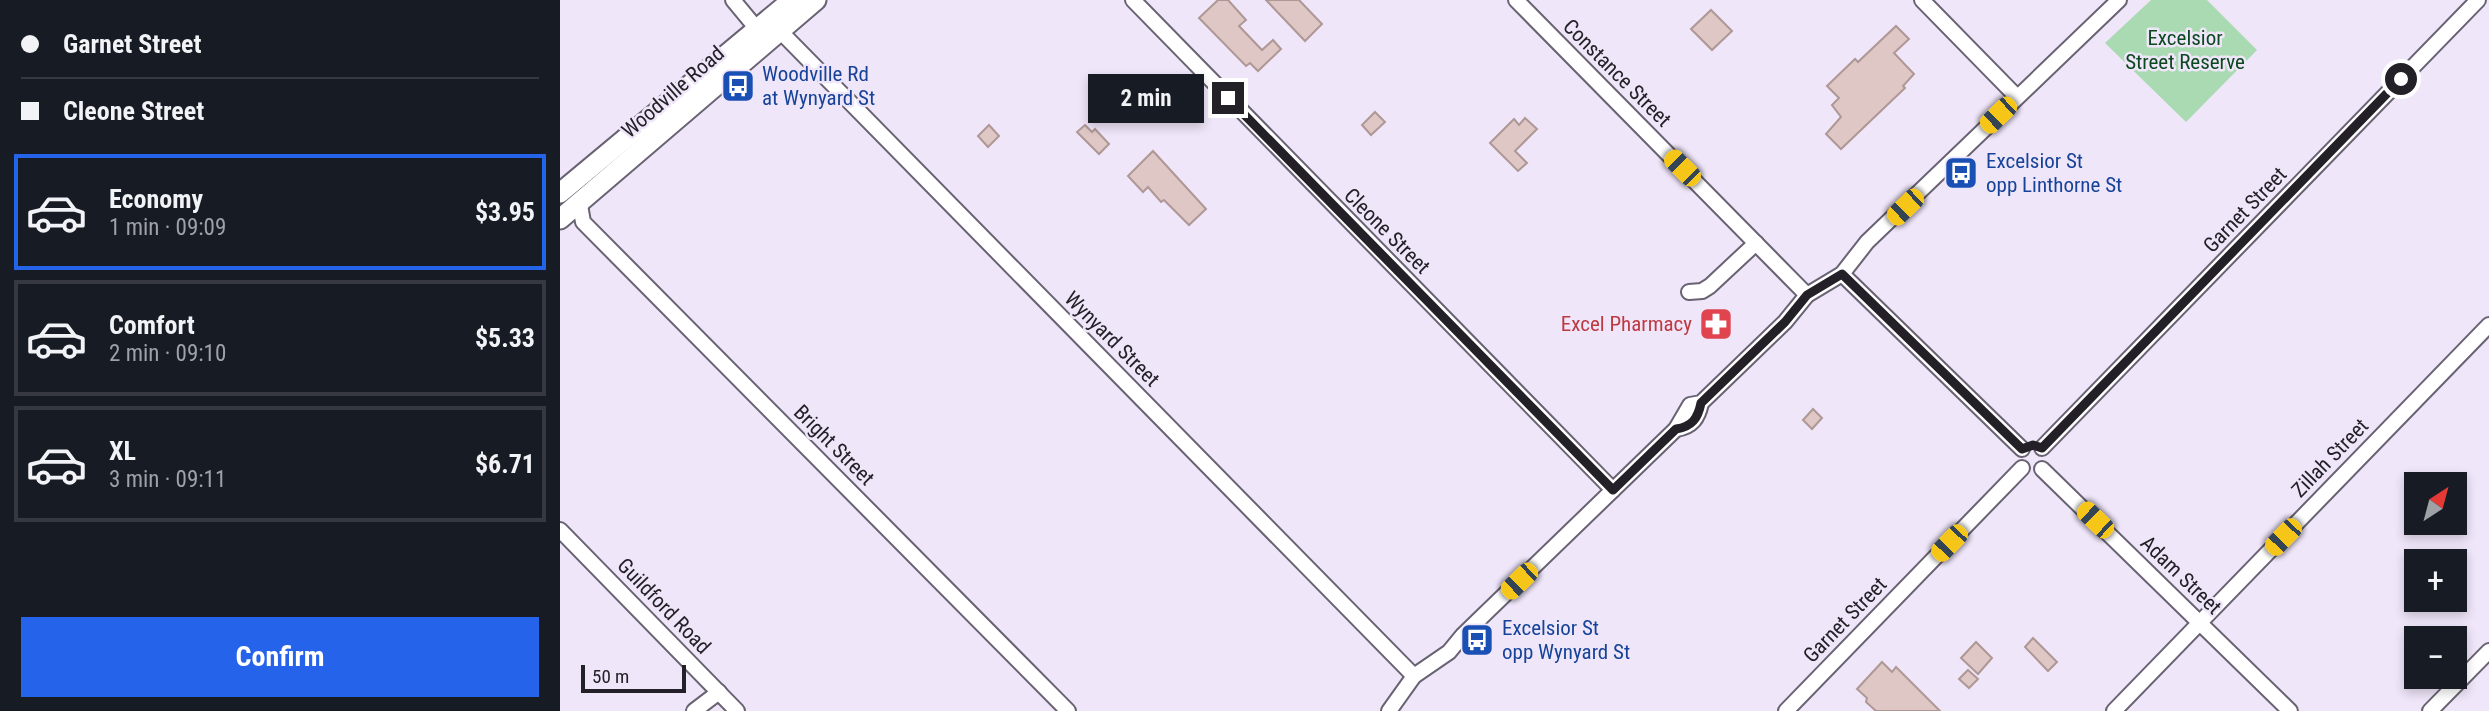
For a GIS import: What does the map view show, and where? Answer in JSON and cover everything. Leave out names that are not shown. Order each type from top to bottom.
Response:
[{"type":"main road","name":"Woodville Road","points":[[560,193],[792,0]]},
{"type":"main road","name":"Woodville Road","points":[[560,219],[580,205],[816,0]]},
{"type":"street","points":[[733,0],[757,29]]},
{"type":"street","name":"Cleone Street","points":[[1133,0],[1613,490]]},
{"type":"street","name":"Constance Street","points":[[1516,0],[1807,295]]},
{"type":"street","points":[[1922,0],[2017,97]]},
{"type":"street","points":[[1390,711],[1414,676],[1449,652],[1463,635],[1676,429],[1690,405],[1701,403],[1785,322],[1807,295],[1842,274],[1867,243],[2119,0]]},
{"type":"street","name":"Garnet Street","points":[[2042,448],[2478,0]]},
{"type":"street","name":"Wynyard Street","points":[[779,30],[1414,676]]},
{"type":"street","name":"Bright Street","points":[[580,205],[583,222],[1068,711]]},
{"type":"street","points":[[1689,292],[1710,286],[1756,243]]},
{"type":"street","points":[[1842,274],[2022,449]]},
{"type":"street","name":"Zillah Street","points":[[2114,711],[2489,325]]},
{"type":"street","points":[[2033,445],[2042,448],[2046,457],[2042,469],[2034,473],[2022,468],[2018,457],[2022,449],[2033,445]]},
{"type":"street","name":"Garnet Street","points":[[1786,711],[2022,468]]},
{"type":"street","name":"Adam Street","points":[[2042,469],[2290,711]]},
{"type":"street","name":"Guildford Road","points":[[560,530],[737,711]]},
{"type":"street","points":[[2430,711],[2489,651]]},
{"type":"street","points":[[694,711],[719,692]]},
{"type":"green space","name":"Excelsior Street Reserve","points":[[2151,0],[2207,0],[2257,50],[2186,122],[2105,43]]},
{"type":"building","points":[[1218,0],[1228,0],[1246,20],[1239,26],[1262,50],[1273,40],[1281,49],[1258,71],[1250,63],[1246,66],[1199,18]]},
{"type":"building","points":[[1266,0],[1299,0],[1322,24],[1305,41]]},
{"type":"building","points":[[1711,10],[1732,31],[1712,50],[1691,29]]},
{"type":"building","points":[[1896,26],[1909,39],[1894,53],[1914,74],[1903,86],[1905,88],[1841,149],[1826,134],[1841,117],[1832,105],[1839,98],[1827,86],[1855,59],[1858,62]]},
{"type":"building","points":[[1375,112],[1385,122],[1371,135],[1362,125]]},
{"type":"building","points":[[1525,118],[1537,129],[1515,151],[1527,163],[1518,171],[1490,143],[1514,119],[1519,125]]},
{"type":"building","points":[[989,125],[999,136],[988,147],[978,136]]},
{"type":"building","points":[[1085,125],[1092,132],[1095,129],[1109,144],[1099,154],[1077,132]]},
{"type":"building","points":[[1153,151],[1206,209],[1189,225],[1164,200],[1161,202],[1148,187],[1143,192],[1128,176]]},
{"type":"building","points":[[1813,409],[1822,418],[1812,429],[1803,420]]},
{"type":"building","points":[[2033,638],[2057,662],[2048,671],[2025,647]]},
{"type":"building","points":[[1976,642],[1992,658],[1978,674],[1961,658]]},
{"type":"building","points":[[1882,662],[1892,672],[1896,667],[1940,711],[1876,711],[1857,689]]},
{"type":"building","points":[[1968,670],[1978,679],[1969,688],[1959,679]]},
{"type":"place","name":"Woodville Rd at Wynyard St","points":[[738,86]]},
{"type":"place","name":"Excelsior St opp Linthorne St","points":[[1961,173]]},
{"type":"place","name":"Excel Pharmacy","points":[[1716,324]]},
{"type":"place","name":"Excelsior St opp Wynyard St","points":[[1477,640]]},
{"type":"route","points":[[1228,98],[1613,490],[1676,429],[1689,426],[1695,420],[1701,403],[1794,313],[1807,295],[1842,274],[2022,449],[2029,445],[2042,448],[2401,79]]}]
